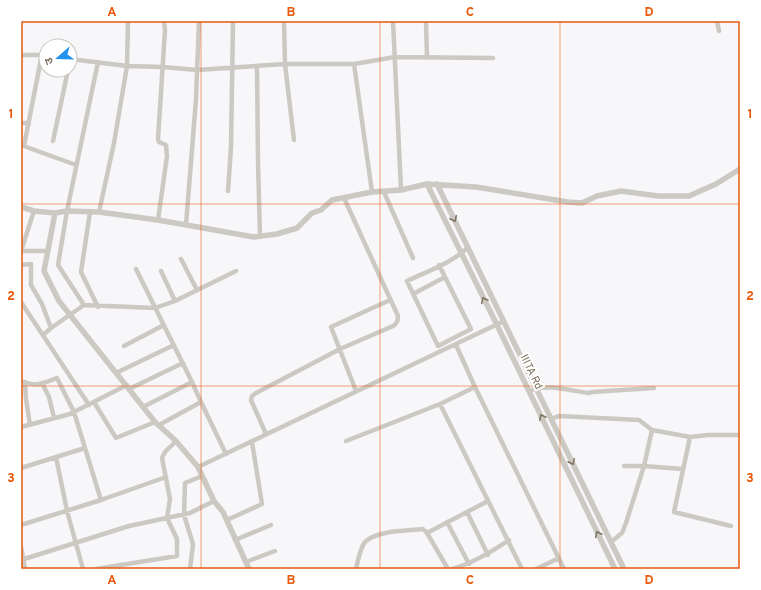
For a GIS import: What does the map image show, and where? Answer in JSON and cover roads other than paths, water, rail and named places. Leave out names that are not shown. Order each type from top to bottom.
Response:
[{"type":"street","points":[[99,212],[114,143],[127,66],[128,21]]},
{"type":"street","points":[[158,220],[167,156],[166,145],[158,140],[165,30],[164,21]]},
{"type":"street","points":[[186,224],[196,99],[199,21]]},
{"type":"street","points":[[228,191],[231,147],[233,21]]},
{"type":"street","points":[[284,21],[285,64],[294,140]]},
{"type":"street","points":[[393,21],[396,57],[401,190]]},
{"type":"street","points":[[426,21],[428,58]]},
{"type":"street","points":[[717,21],[719,32]]},
{"type":"street","points":[[21,55],[38,55]]},
{"type":"street","points":[[78,60],[127,66],[197,70],[285,64],[354,64],[396,57],[493,58]]},
{"type":"street","points":[[84,305],[58,265],[76,165],[98,62]]},
{"type":"street","points":[[354,64],[372,192]]},
{"type":"street","points":[[257,67],[260,236]]},
{"type":"street","points":[[39,78],[23,146],[76,165]]},
{"type":"street","points":[[53,141],[66,78]]},
{"type":"street","points":[[21,123],[29,123]]},
{"type":"street","points":[[21,207],[34,211],[55,213],[67,211],[99,212],[186,224],[254,237],[278,234],[297,228],[312,213],[321,210],[332,200],[372,192],[401,190],[427,184],[476,187],[582,203],[597,196],[621,191],[658,196],[689,196],[716,184],[740,169]]},
{"type":"street","name":"IIITA Rd","points":[[427,184],[615,569]]},
{"type":"street","name":"IIITA Rd","points":[[437,184],[624,569]]},
{"type":"street","points":[[384,192],[413,258]]},
{"type":"street","points":[[266,434],[251,400],[252,396],[256,392],[340,350],[397,324],[398,316],[344,198]]},
{"type":"street","points":[[34,211],[21,251],[48,251]]},
{"type":"street","points":[[90,212],[81,272],[98,306]]},
{"type":"street","points":[[55,213],[44,270],[59,301],[143,407],[157,423],[176,440],[198,467],[214,501],[223,512],[249,569]]},
{"type":"street","points":[[439,266],[471,328],[438,346],[407,281],[461,255],[468,247]]},
{"type":"street","points":[[181,259],[197,290]]},
{"type":"street","points":[[21,265],[31,264],[31,285],[42,304],[51,328]]},
{"type":"street","points":[[136,268],[226,454]]},
{"type":"street","points":[[161,271],[175,301]]},
{"type":"street","points":[[43,335],[84,305],[155,308],[175,301],[236,271]]},
{"type":"street","points":[[413,294],[445,277]]},
{"type":"street","points":[[356,391],[331,327],[390,300]]},
{"type":"street","points":[[21,302],[116,438],[157,423],[201,402]]},
{"type":"street","points":[[198,467],[504,322]]},
{"type":"street","points":[[124,346],[164,325]]},
{"type":"street","points":[[116,373],[174,345]]},
{"type":"street","points":[[456,345],[564,569]]},
{"type":"street","points":[[21,427],[74,412],[91,403],[183,363]]},
{"type":"street","points":[[30,425],[23,382],[33,385],[56,378],[74,412],[101,500]]},
{"type":"street","points":[[143,407],[192,382]]},
{"type":"street","points":[[42,383],[49,397],[54,418]]},
{"type":"street","points":[[346,441],[440,404],[475,387]]},
{"type":"street","points":[[529,391],[536,388],[558,388],[589,393],[654,388]]},
{"type":"street","points":[[440,404],[509,540],[522,569]]},
{"type":"street","points":[[551,418],[559,416],[639,420],[652,430],[690,437],[708,434],[740,435]]},
{"type":"street","points":[[611,542],[622,533],[624,528],[644,466],[652,430]]},
{"type":"street","points":[[690,437],[674,512],[731,526]]},
{"type":"street","points":[[96,569],[177,556],[177,539],[166,518],[170,498],[162,458],[165,452],[176,440]]},
{"type":"street","points":[[226,520],[262,504],[252,442]]},
{"type":"street","points":[[555,445],[562,442]]},
{"type":"street","points":[[21,468],[85,448]]},
{"type":"street","points":[[56,457],[67,511],[83,569]]},
{"type":"street","points":[[624,466],[682,469]]},
{"type":"street","points":[[190,569],[193,544],[184,515],[185,483],[202,476]]},
{"type":"street","points":[[21,525],[101,500],[166,477]]},
{"type":"street","points":[[22,559],[129,526],[184,515],[214,501]]},
{"type":"street","points":[[427,533],[488,501]]},
{"type":"street","points":[[467,512],[488,555]]},
{"type":"street","points":[[447,522],[469,564]]},
{"type":"street","points":[[235,540],[271,525]]},
{"type":"street","points":[[356,569],[366,541],[382,534],[423,529],[427,533],[448,569]]},
{"type":"street","points":[[452,569],[469,564],[488,555],[509,540]]},
{"type":"street","points":[[21,547],[25,569]]},
{"type":"street","points":[[246,562],[275,551]]},
{"type":"street","points":[[536,569],[559,558]]}]
